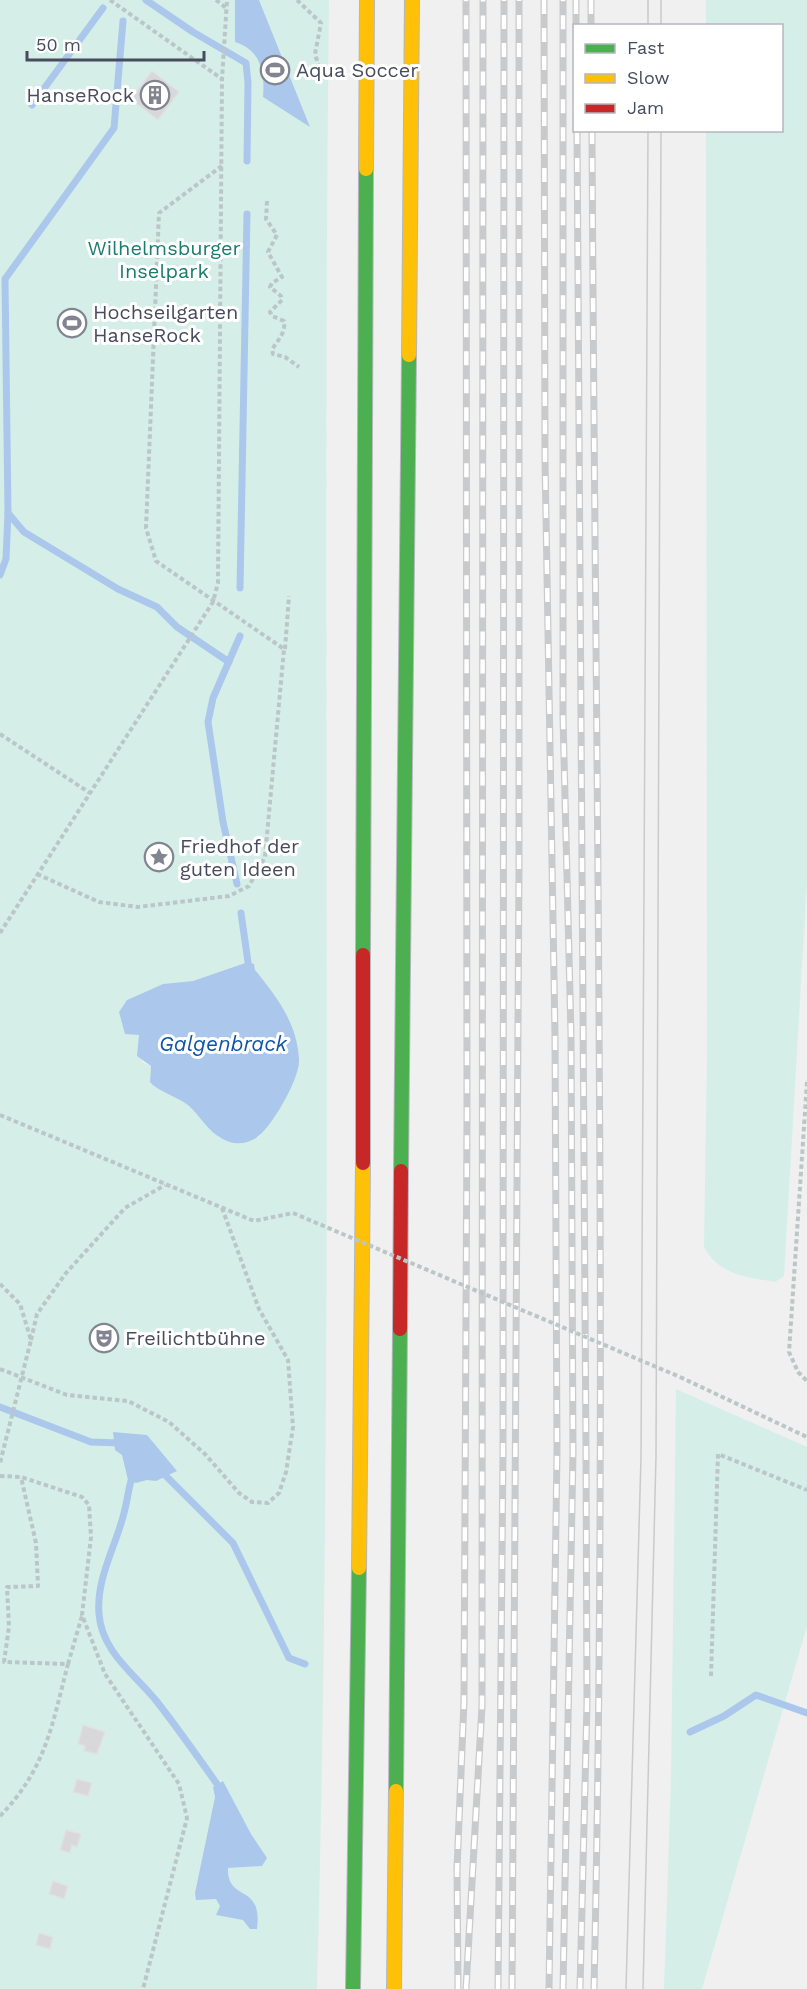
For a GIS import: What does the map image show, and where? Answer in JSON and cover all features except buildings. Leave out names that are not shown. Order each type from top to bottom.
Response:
[{"type":"highway","points":[[352,1989],[362,1321],[367,0]]},
{"type":"highway","points":[[394,1989],[412,0]]},
{"type":"path","points":[[110,0],[222,79]]},
{"type":"path","points":[[216,0],[227,8]]},
{"type":"path","points":[[0,933],[213,602],[218,583],[222,79],[227,0]]},
{"type":"path","points":[[297,0],[321,23],[315,54],[323,80]]},
{"type":"path","points":[[223,165],[159,213],[146,528],[156,561],[285,649]]},
{"type":"path","points":[[267,201],[266,219],[277,235],[268,252],[282,277],[270,287],[281,296],[282,300],[270,312],[272,316],[281,319],[285,325],[282,335],[272,350],[273,354],[285,357],[299,367]]},
{"type":"path","points":[[38,874],[99,902],[138,907],[229,896],[249,886],[261,865],[267,848],[289,596]]},
{"type":"path","points":[[0,734],[90,793]]},
{"type":"path","points":[[807,1082],[789,1352],[798,1372],[807,1382]]},
{"type":"path","points":[[0,1115],[254,1221],[293,1214],[680,1377],[807,1437]]},
{"type":"path","points":[[0,1463],[38,1314],[66,1273],[125,1208],[165,1185]]},
{"type":"path","points":[[0,1369],[67,1395],[128,1401],[159,1416],[205,1454],[239,1493],[252,1502],[268,1503],[279,1493],[286,1472],[293,1427],[288,1360],[259,1309],[222,1208]]},
{"type":"path","points":[[0,1284],[20,1304],[31,1340]]},
{"type":"path","points":[[711,1676],[718,1454],[807,1490]]},
{"type":"path","points":[[0,1476],[21,1477],[82,1497],[89,1505],[91,1537],[82,1615],[45,1752],[27,1786],[0,1816]]},
{"type":"path","points":[[21,1477],[36,1544],[38,1586],[7,1587],[9,1627],[4,1662],[68,1664]]},
{"type":"path","points":[[82,1615],[105,1674],[179,1784],[185,1801],[187,1818],[143,1989]]},
{"type":"green space","name":"Wilhelmsburger Inselpark","points":[[0,0],[329,0],[326,497],[327,1243],[317,1989],[0,1989]],"holes":[[[248,962],[254,964],[255,970],[286,1018],[294,1036],[298,1053],[297,1069],[278,1110],[259,1137],[220,1138],[190,1107],[150,1082],[151,1066],[142,1062],[139,1035],[135,1033],[127,1000],[163,984],[193,981]]]},
{"type":"green space","points":[[706,0],[807,0],[807,879],[784,1276],[775,1282],[744,1276],[725,1269],[717,1264],[704,1247],[707,1053],[706,132],[783,132],[783,24],[706,24]]},
{"type":"green space","points":[[676,1389],[807,1447],[807,1626],[702,1989],[664,1989],[671,1778]]},
{"type":"water","name":"Aqua Soccer","points":[[235,0],[259,0],[310,127],[263,97],[260,63],[251,50],[235,42]]},
{"type":"water","name":"Galgenbrack","points":[[248,962],[254,964],[255,970],[271,990],[290,1022],[299,1059],[295,1078],[277,1114],[256,1138],[238,1143],[216,1135],[189,1106],[150,1082],[151,1066],[137,1056],[139,1035],[125,1034],[119,1012],[127,1000],[163,984],[193,981]]},
{"type":"water","points":[[113,1432],[147,1435],[177,1471],[156,1481],[147,1480],[136,1483],[128,1480],[122,1455],[115,1450]]},
{"type":"water","points":[[223,1781],[251,1834],[267,1858],[262,1866],[228,1868],[229,1879],[233,1886],[250,1898],[255,1905],[257,1929],[250,1929],[243,1920],[216,1915],[220,1906],[216,1899],[196,1900],[195,1893],[215,1797],[213,1787]]},
{"type":"waterway","points":[[146,0],[193,32],[246,63],[247,161]]},
{"type":"waterway","points":[[32,105],[103,8]]},
{"type":"waterway","points":[[0,575],[6,559],[8,513],[5,279],[114,128],[123,21]]},
{"type":"waterway","points":[[240,588],[247,214]]},
{"type":"waterway","points":[[8,513],[24,532],[118,589],[157,607],[177,627],[229,662]]},
{"type":"waterway","points":[[237,884],[223,822],[208,722],[213,698],[240,636]]},
{"type":"waterway","points":[[241,913],[248,962]]},
{"type":"waterway","points":[[0,1407],[91,1442],[120,1443]]},
{"type":"waterway","points":[[161,1471],[233,1543],[289,1658],[305,1664]]},
{"type":"waterway","points":[[131,1481],[121,1525],[103,1575],[99,1601],[101,1628],[121,1663],[158,1703],[217,1784]]},
{"type":"waterway","points":[[690,1732],[724,1716],[756,1695],[807,1713]]},
{"type":"tram line","points":[[648,0],[648,24]]},
{"type":"tram line","points":[[661,0],[661,24]]},
{"type":"tram line","points":[[626,1989],[641,1457],[648,132]]},
{"type":"tram line","points":[[643,1989],[656,1456],[661,132]]},
{"type":"railway","points":[[458,1989],[457,1869],[464,1701],[467,1117],[466,0]]},
{"type":"railway","points":[[466,1989],[482,1706],[483,0]]},
{"type":"railway","points":[[498,1989],[503,1450],[504,0]]},
{"type":"railway","points":[[512,1989],[519,866],[519,0]]},
{"type":"railway","points":[[544,0],[545,459],[555,1036],[557,1452],[549,1989]]},
{"type":"railway","points":[[563,0],[563,717],[571,1035],[573,1452],[563,1989]]},
{"type":"railway","points":[[576,0],[576,24]]},
{"type":"railway","points":[[591,0],[591,24]]},
{"type":"railway","points":[[577,132],[587,1703],[580,1989]]},
{"type":"railway","points":[[592,132],[600,1292],[600,1525],[594,1989]]},
{"type":"traffic: fast","points":[[363,955],[366,169]]},
{"type":"traffic: fast","points":[[401,1171],[409,355]]},
{"type":"traffic: fast","points":[[396,1791],[400,1329]]},
{"type":"traffic: fast","points":[[353,1989],[359,1568]]},
{"type":"traffic: slow","points":[[366,169],[367,0]]},
{"type":"traffic: slow","points":[[409,355],[412,0]]},
{"type":"traffic: slow","points":[[359,1568],[363,1163]]},
{"type":"traffic: slow","points":[[394,1989],[396,1791]]},
{"type":"traffic: jam","points":[[363,955],[363,1163]]},
{"type":"traffic: jam","points":[[400,1329],[401,1171]]},
{"type":"place","name":"Aqua Soccer","points":[[275,70]]},
{"type":"place","name":"HanseRock","points":[[155,95]]},
{"type":"place","name":"Hochseilgarten HanseRock","points":[[72,323]]},
{"type":"place","name":"Friedhof der guten Ideen","points":[[159,857]]},
{"type":"place","name":"Freilichtbühne","points":[[104,1338]]}]
